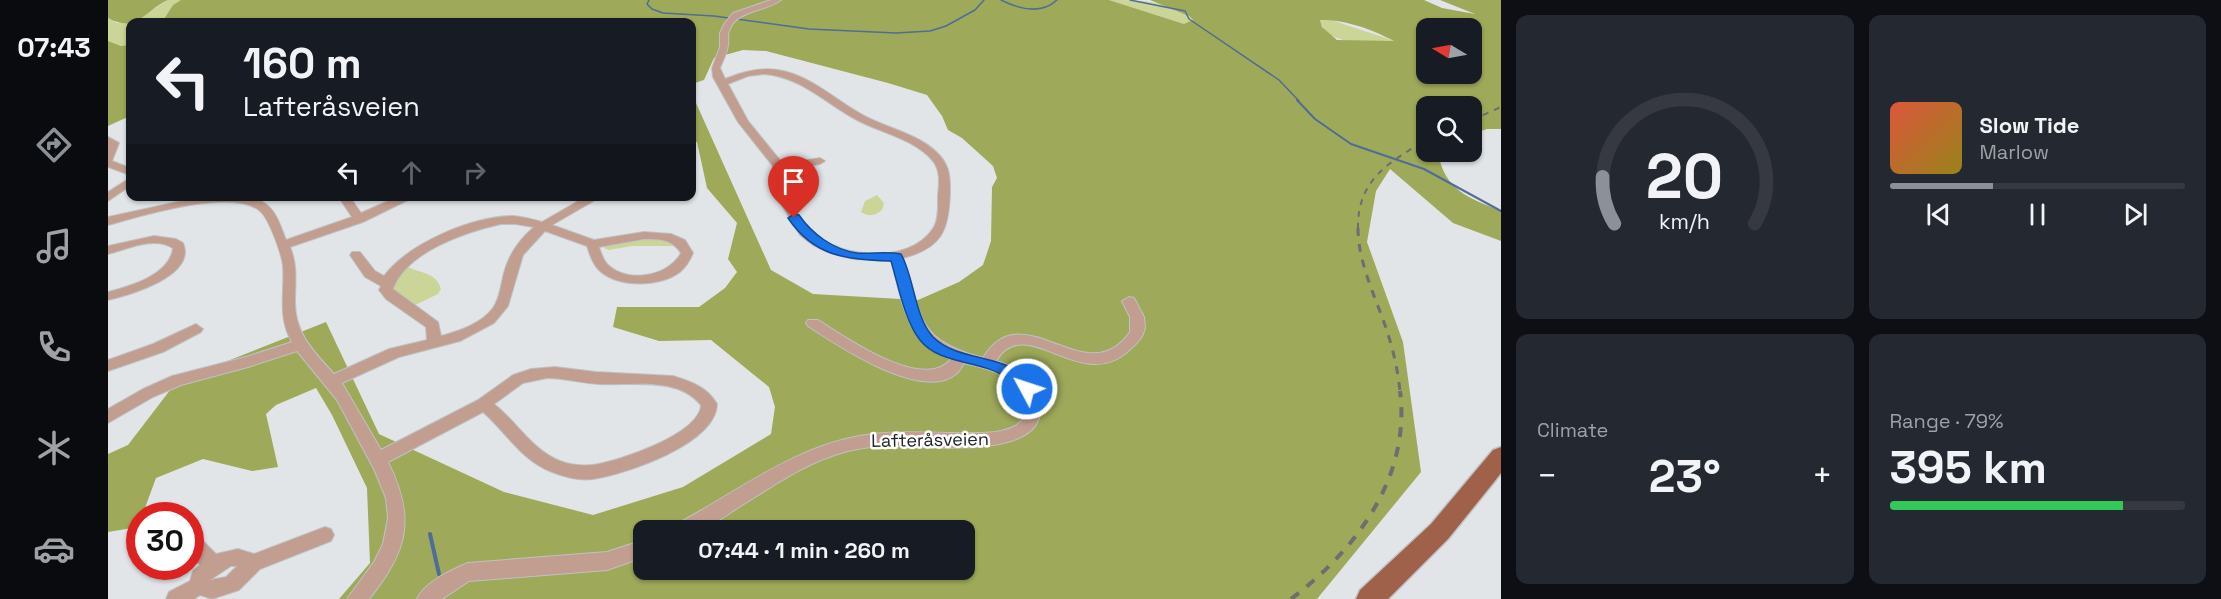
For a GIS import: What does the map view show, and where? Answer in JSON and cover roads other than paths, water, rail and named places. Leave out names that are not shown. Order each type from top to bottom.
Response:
[{"type":"main road","points":[[1369,599],[1416,559],[1443,530],[1501,456]]},
{"type":"street","points":[[723,83],[746,74],[765,71],[795,76],[814,85],[857,117],[926,149],[942,166],[945,178],[940,228],[924,246],[896,257],[846,255],[821,245],[804,232],[785,197],[785,181],[780,168],[736,113],[718,77],[716,68],[724,47],[724,33],[736,15],[777,0]]},
{"type":"street","points":[[108,140],[114,143],[108,161],[126,170]]},
{"type":"street","points":[[780,168],[820,161]]},
{"type":"street","points":[[108,198],[126,184]]},
{"type":"street","points":[[108,221],[196,201]]},
{"type":"street","points":[[248,201],[264,208],[271,216],[283,245],[289,265],[287,310],[300,345],[332,382],[377,460],[396,504],[396,529],[383,563],[357,599]]},
{"type":"street","points":[[346,201],[359,219]]},
{"type":"street","points":[[283,245],[359,219],[400,201]]},
{"type":"street","points":[[332,382],[355,369],[395,353],[478,328],[499,311],[506,298],[517,255],[534,233],[588,201]]},
{"type":"street","points":[[434,342],[433,325],[391,296],[386,290],[386,283],[392,273],[417,255],[442,240],[479,225],[514,219],[592,244],[624,237],[651,235],[678,242],[684,246],[687,253],[681,265],[668,273],[645,278],[630,278],[604,268],[592,244]]},
{"type":"street","points":[[108,250],[138,242],[162,240],[179,246],[180,256],[175,264],[155,278],[134,288],[108,296]]},
{"type":"street","points":[[356,255],[370,274],[386,283]]},
{"type":"street","name":"Lafteråsveien","points":[[701,520],[816,456],[845,445],[872,440],[996,440],[1014,436],[1032,419],[1034,407],[1032,398],[1021,381],[1009,372],[943,350],[923,335],[896,257]]},
{"type":"street","points":[[987,364],[998,346],[1018,340],[1040,342],[1082,359],[1098,360],[1114,356],[1134,338],[1139,330],[1138,320],[1129,301]]},
{"type":"street","points":[[813,323],[861,352],[915,375],[933,376],[948,373],[954,369],[961,357]]},
{"type":"street","points":[[108,366],[158,348],[196,329]]},
{"type":"street","points":[[108,417],[148,393],[177,380],[248,362],[300,345]]},
{"type":"street","points":[[377,460],[484,404],[516,380],[541,372],[599,378],[665,380],[695,391],[709,404],[706,419],[688,434],[644,457],[616,467],[579,472],[567,471],[549,464],[534,454],[499,415],[484,404]]},
{"type":"street","points":[[176,599],[199,586],[212,590],[232,584],[253,563],[326,535]]},
{"type":"street","points":[[427,599],[456,577],[468,572],[607,561],[633,552]]},
{"type":"street","points":[[204,554],[208,558],[210,568]]},
{"type":"street","points":[[199,586],[200,577],[222,560],[237,556],[253,563]]},
{"type":"waterway","points":[[649,0],[647,4],[652,9],[663,13],[714,16],[809,29],[896,33],[930,31],[946,26],[975,10],[984,0]]},
{"type":"waterway","points":[[1001,0],[1030,9],[1044,8],[1057,0]]},
{"type":"waterway","points":[[1130,0],[1185,11],[1189,19],[1279,80],[1299,101]]},
{"type":"waterway","points":[[1297,100],[1315,119],[1351,144],[1424,169],[1501,211]]},
{"type":"waterway","points":[[430,534],[439,574]]},
{"type":"railway","points":[[1482,116],[1501,107]]},
{"type":"railway","points":[[1358,228],[1359,212],[1369,185],[1388,165],[1416,146]]},
{"type":"railway","points":[[1358,228],[1364,266],[1391,344],[1400,392]]},
{"type":"railway","points":[[1291,599],[1337,558],[1374,509],[1397,453],[1401,423],[1400,391]]}]
